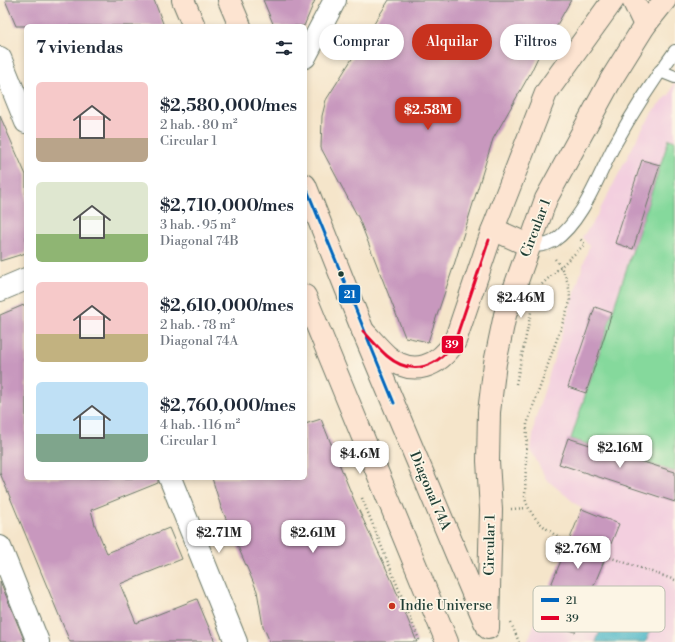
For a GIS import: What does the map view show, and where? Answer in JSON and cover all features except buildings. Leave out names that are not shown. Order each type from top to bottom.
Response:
[{"type":"street","points":[[183,0],[193,24]]},
{"type":"street","points":[[229,0],[239,24]]},
{"type":"street","points":[[307,53],[336,0]]},
{"type":"street","points":[[364,331],[388,357],[408,368],[429,366],[447,353],[455,340],[493,228],[546,93],[613,0]]},
{"type":"street","points":[[633,0],[645,25]]},
{"type":"street","name":"Circular 1","points":[[490,635],[491,510],[488,461],[489,412],[495,363],[505,315],[528,245],[546,199],[612,78],[645,25],[665,0]]},
{"type":"street","points":[[0,58],[24,117]]},
{"type":"street","name":"Diagonal 74A","points":[[307,190],[490,635]]},
{"type":"street","points":[[493,228],[528,245]]},
{"type":"street","points":[[0,290],[24,280]]},
{"type":"street","points":[[307,301],[447,642]]},
{"type":"street","points":[[171,480],[236,642]]},
{"type":"street","points":[[0,547],[38,642]]},
{"type":"lane","points":[[528,245],[542,246],[555,240],[580,213],[615,146],[660,71],[675,51]]},
{"type":"lane","points":[[660,71],[675,77]]},
{"type":"path","points":[[578,237],[582,233]]},
{"type":"path","points":[[535,291],[585,244]]},
{"type":"path","points":[[558,254],[554,258],[569,283],[570,302],[526,424],[525,498],[527,508],[534,518],[568,544]]},
{"type":"path","points":[[515,392],[532,306]]},
{"type":"path","points":[[606,556],[675,580]]},
{"type":"shaded area","points":[[675,79],[675,642],[527,642],[533,627],[533,632],[665,632],[665,586],[550,586],[582,509],[546,479],[531,450],[535,420],[589,246],[582,237],[594,221],[641,131],[658,105],[670,94]]},
{"type":"green space","points":[[669,139],[675,141],[675,472],[571,439]]},
{"type":"water","points":[[599,632],[649,632],[646,642],[596,642]]},
{"type":"transit line","name":"21","points":[[307,190],[394,403]]},
{"type":"transit line","name":"39","points":[[363,331],[387,356],[397,363],[416,368],[433,363],[449,350],[455,341],[489,240]]},
{"type":"place","name":"Indie Universe","points":[[392,606]]}]
